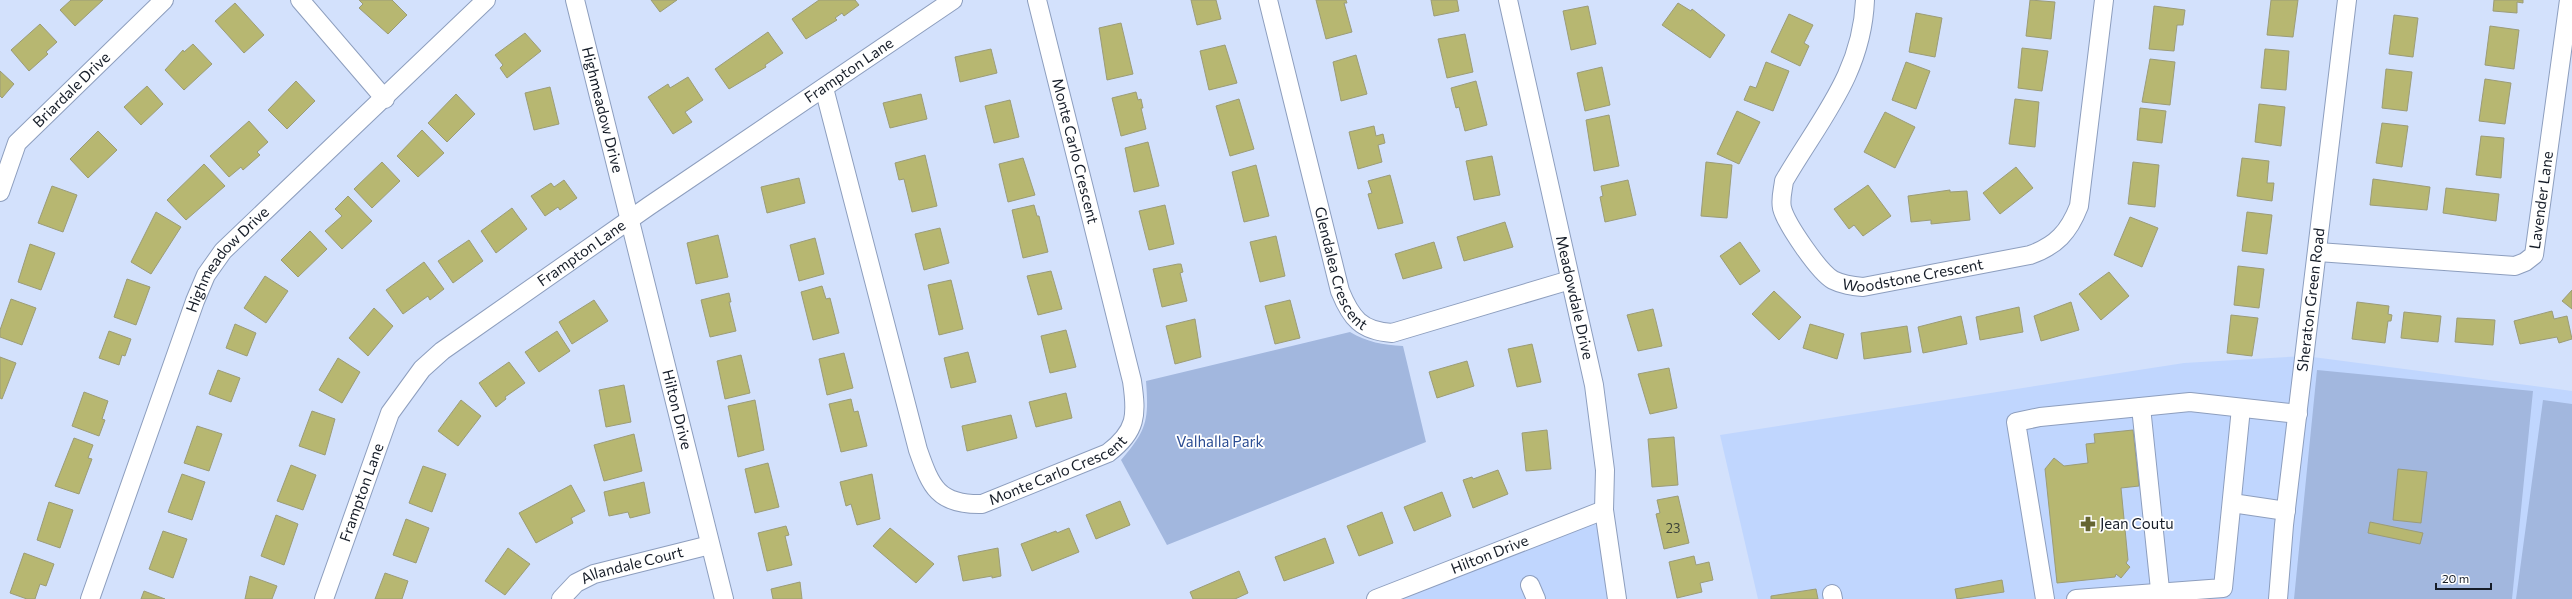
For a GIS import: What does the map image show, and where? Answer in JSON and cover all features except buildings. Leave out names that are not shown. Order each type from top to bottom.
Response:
[{"type":"street","name":"Briardale Drive","points":[[0,192],[17,143],[164,0]]},
{"type":"street","points":[[300,0],[385,98]]},
{"type":"street","name":"Highmeadow Drive","points":[[90,599],[194,301],[206,275],[223,251],[486,0]]},
{"type":"street","name":"Highmeadow Drive","points":[[575,0],[630,219]]},
{"type":"street","name":"Frampton Lane","points":[[324,599],[390,413],[405,390],[422,369],[442,351],[630,219],[953,0]]},
{"type":"street","name":"Monte Carlo Crescent","points":[[824,88],[918,450],[928,478],[942,495],[962,505],[982,504],[1108,453],[1121,443],[1132,428],[1136,408],[1132,381],[1037,0]]},
{"type":"street","name":"Glendalea Crescent","points":[[1268,0],[1340,291],[1349,312],[1358,322],[1379,332],[1392,333],[1570,280]]},
{"type":"street","name":"Meadowdale Drive","points":[[1508,0],[1594,385],[1605,470],[1604,510],[1618,599]]},
{"type":"street","name":"Woodstone Crescent","points":[[1865,0],[1864,26],[1850,73],[1784,181],[1781,197],[1784,214],[1789,224],[1822,270],[1832,279],[1846,285],[1863,287],[2030,255],[2047,249],[2059,240],[2072,224],[2079,206],[2104,0]]},
{"type":"street","name":"Sheraton Green Road","points":[[2278,599],[2286,510],[2347,0]]},
{"type":"street","name":"Lavender Lane","points":[[2318,252],[2515,266],[2526,262],[2534,255],[2569,0]]},
{"type":"street","name":"Hilton Drive","points":[[630,219],[724,599]]},
{"type":"street","points":[[2045,599],[2016,422],[2040,417],[2190,402],[2298,414]]},
{"type":"street","points":[[2141,407],[2161,596]]},
{"type":"street","points":[[2076,599],[2161,596],[2223,588],[2241,408]]},
{"type":"street","points":[[2232,503],[2286,510]]},
{"type":"street","name":"Hilton Drive","points":[[1376,599],[1604,510]]},
{"type":"street","name":"Allandale Court","points":[[561,599],[576,583],[594,574],[710,544]]},
{"type":"shaded area","points":[[2305,356],[2572,391],[2572,599],[1758,599],[1720,435],[2184,363]]},
{"type":"shaded area","points":[[1604,510],[1617,599],[1378,599]]},
{"type":"green space","name":"Valhalla Park","points":[[1350,332],[1375,342],[1403,346],[1426,442],[1167,545],[1121,460],[1130,450],[1144,424],[1147,406],[1146,381]]},
{"type":"green space","points":[[2317,370],[2533,391],[2512,599],[2294,599]]},
{"type":"green space","points":[[2543,400],[2572,404],[2572,599],[2516,599]]},
{"type":"place","name":"Jean Coutu","points":[[2088,524]]}]
